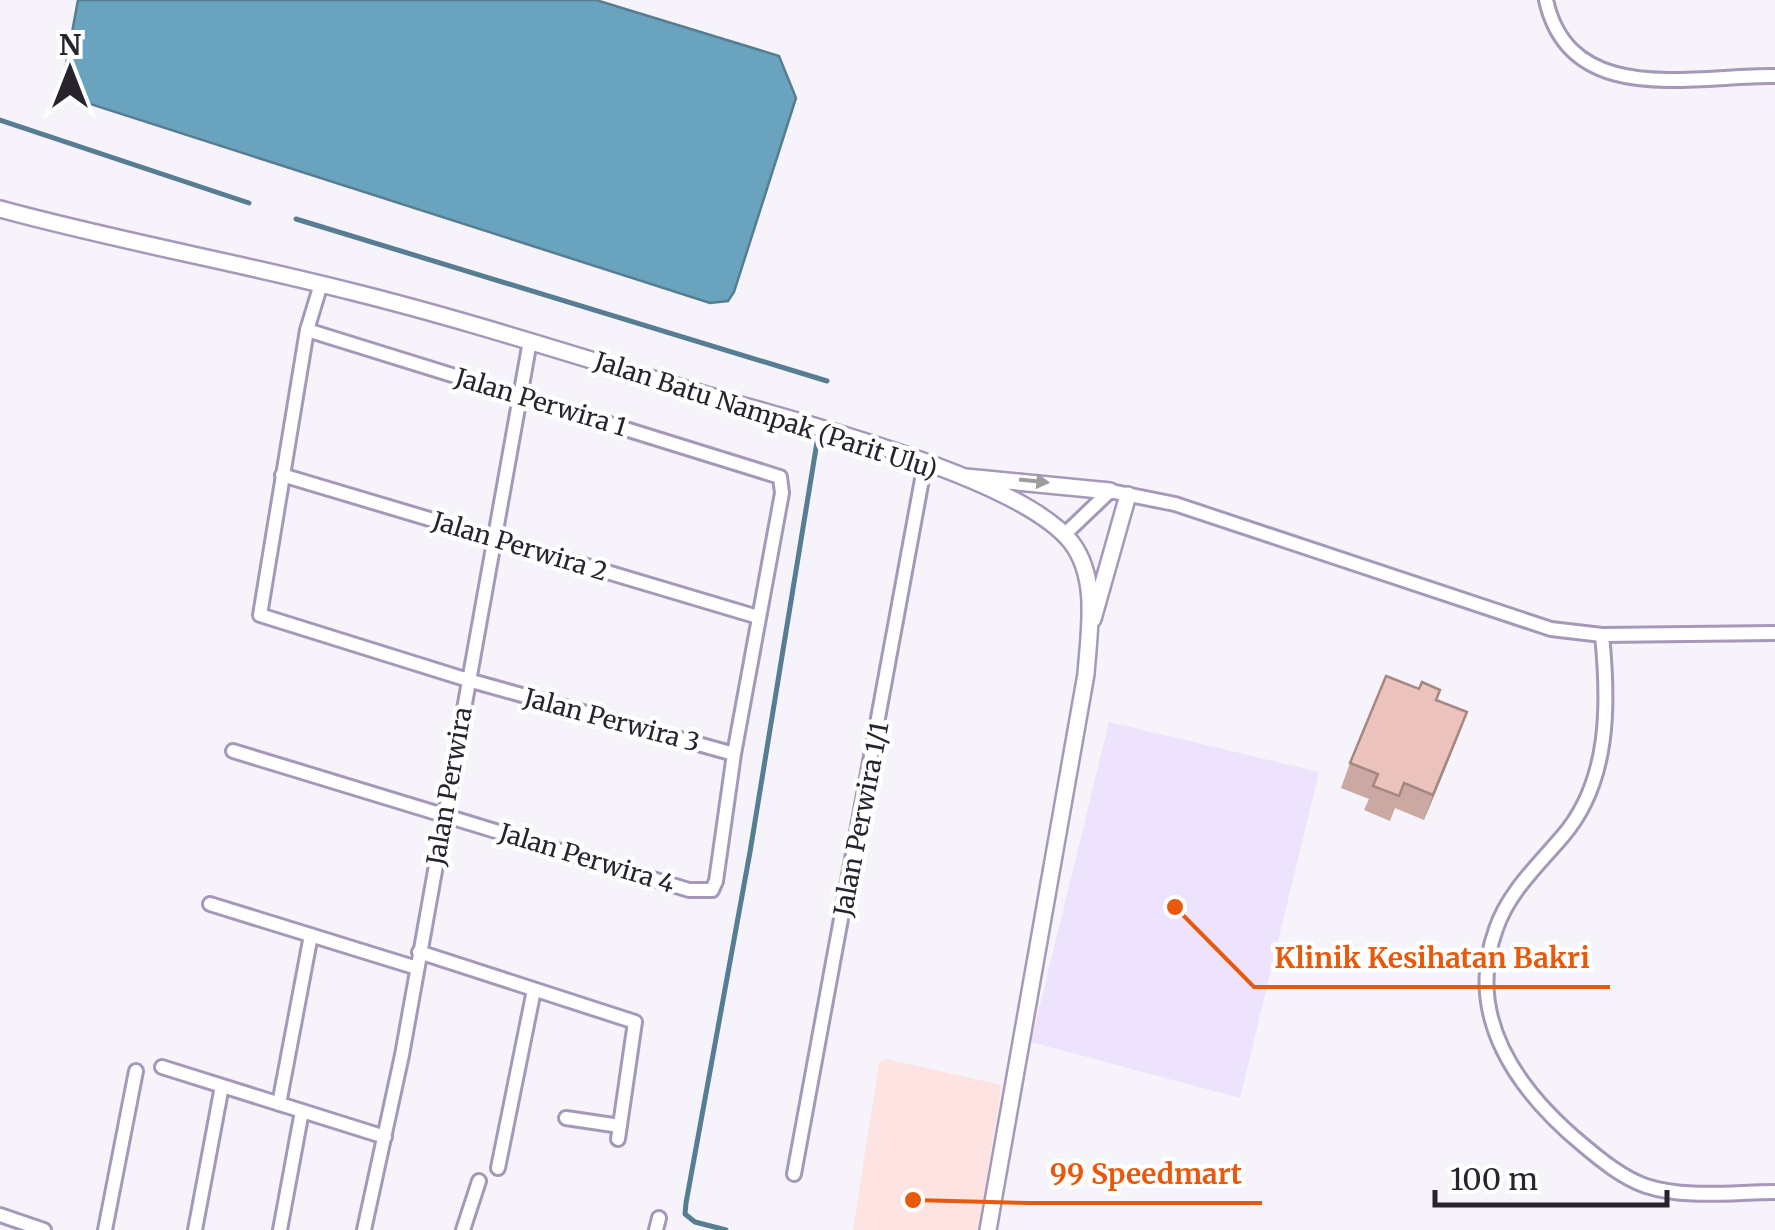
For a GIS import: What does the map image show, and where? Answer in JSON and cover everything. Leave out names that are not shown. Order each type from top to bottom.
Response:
[{"type":"street","points":[[1546,0],[1560,38],[1577,58],[1597,71],[1627,77],[1775,76]]},
{"type":"street","name":"Jalan Batu Nampak (Parit Ulu)","points":[[0,209],[321,284],[530,341],[925,463],[1038,514],[1064,535]]},
{"type":"street","points":[[282,475],[308,330],[321,284]]},
{"type":"street","name":"Jalan Perwira 1","points":[[308,330],[775,473],[782,492],[758,617]]},
{"type":"street","name":"Jalan Perwira","points":[[364,1230],[417,968],[530,341]]},
{"type":"street","name":"Jalan Perwira 1/1","points":[[794,1174],[925,463]]},
{"type":"street","name":"Jalan Perwira 2","points":[[282,475],[758,617]]},
{"type":"street","name":"Jalan Perwira 3","points":[[282,475],[260,615],[468,680],[734,754]]},
{"type":"street","points":[[957,477],[1110,491],[1174,504],[1487,611],[1551,629],[1602,635],[1775,633]]},
{"type":"street","points":[[988,1230],[1080,708],[1089,628],[1083,565],[1064,535],[1110,491]]},
{"type":"street","points":[[1089,628],[1103,595],[1118,515],[1128,495]]},
{"type":"street","points":[[734,754],[758,617]]},
{"type":"street","points":[[1602,635],[1605,664],[1600,769],[1586,805],[1511,898],[1495,930],[1488,960],[1491,1021],[1514,1075],[1534,1102],[1628,1178],[1668,1191],[1775,1192]]},
{"type":"street","name":"Jalan Perwira 4","points":[[234,751],[689,890],[712,890],[734,754]]},
{"type":"street","points":[[210,904],[417,968]]},
{"type":"street","points":[[279,1104],[311,935]]},
{"type":"street","points":[[419,952],[636,1022],[619,1133],[566,1118]]},
{"type":"street","points":[[498,1168],[534,990]]},
{"type":"street","points":[[162,1067],[385,1137]]},
{"type":"street","points":[[105,1230],[136,1071]]},
{"type":"street","points":[[195,1230],[222,1086]]},
{"type":"street","points":[[280,1230],[302,1111]]},
{"type":"street","points":[[463,1230],[479,1180]]},
{"type":"street","points":[[0,1215],[44,1230]]},
{"type":"shaded area","points":[[1109,722],[1319,772],[1240,1098],[1031,1042]]},
{"type":"shaded area","points":[[886,1059],[1002,1085],[978,1230],[853,1230],[879,1064]]},
{"type":"water","points":[[78,0],[596,0],[779,56],[796,98],[734,292],[728,301],[710,303],[87,103],[63,81]]},
{"type":"building","points":[[1386,676],[1419,689],[1422,682],[1440,690],[1436,700],[1467,712],[1433,795],[1404,783],[1399,796],[1373,786],[1378,774],[1350,763]]},
{"type":"waterway","points":[[0,120],[249,203]]},
{"type":"waterway","points":[[296,219],[827,381]]},
{"type":"waterway","points":[[726,1230],[695,1222],[685,1214],[686,1203],[750,852],[818,436]]},
{"type":"place","name":"Klinik Kesihatan Bakri","points":[[1175,907]]},
{"type":"place","name":"99 Speedmart","points":[[913,1200]]}]
